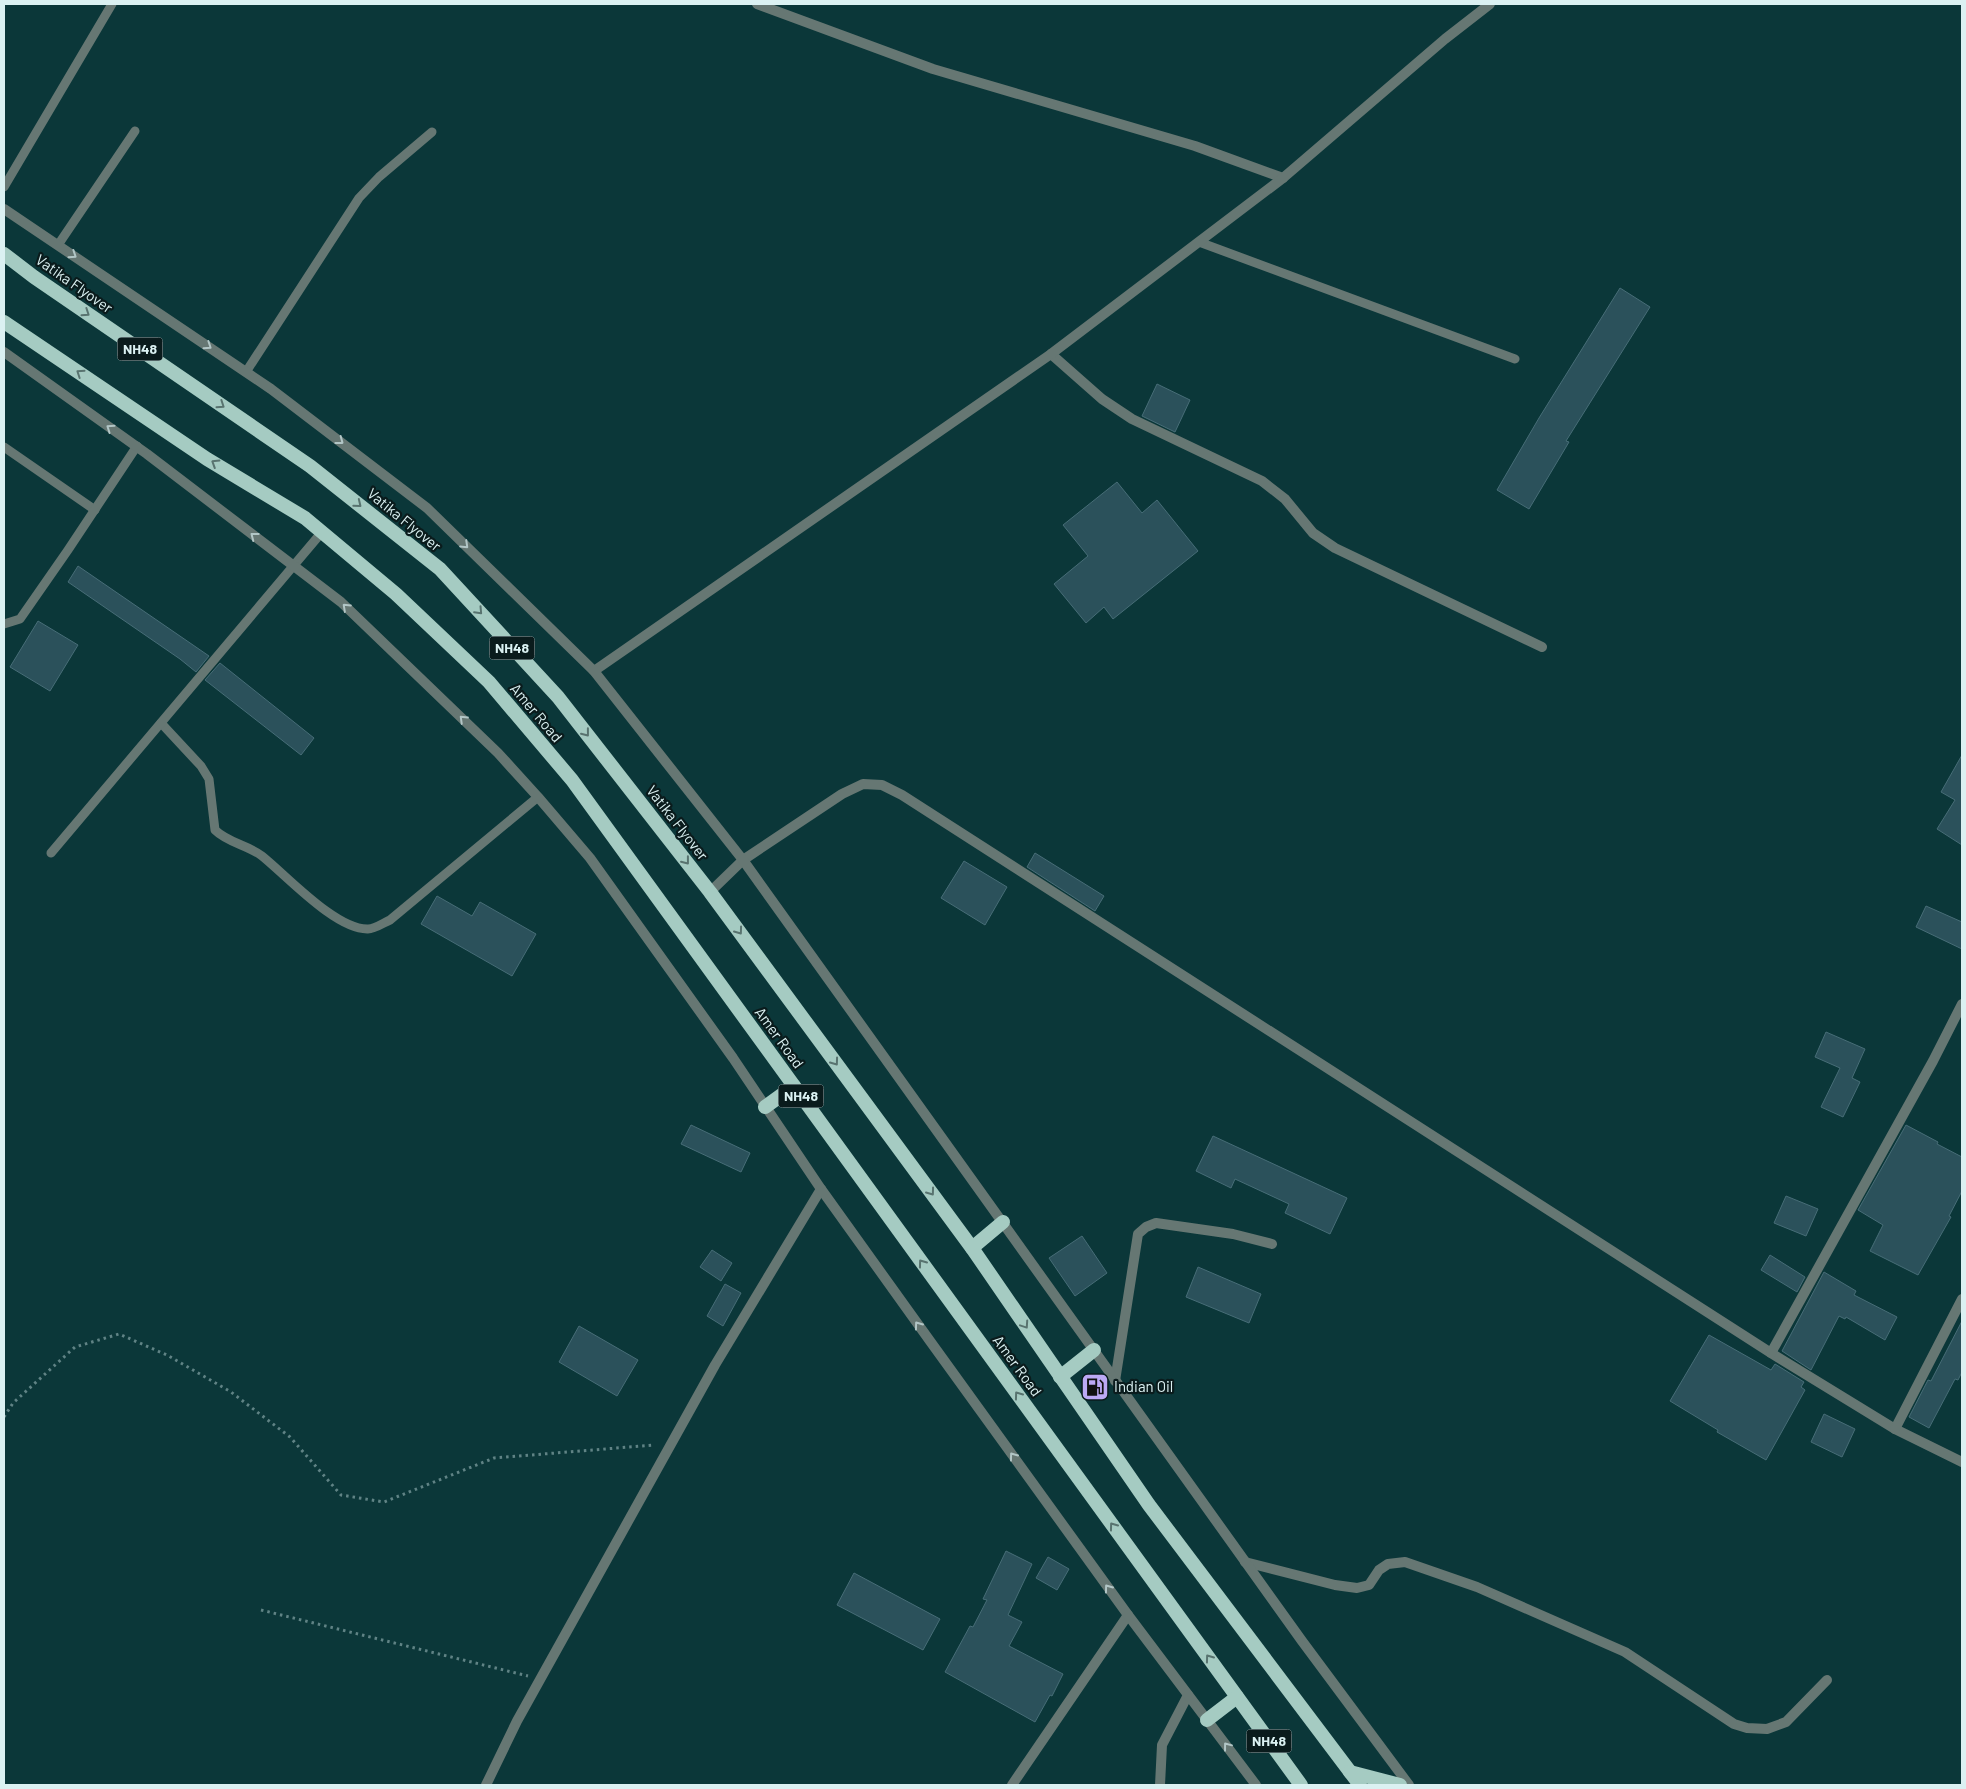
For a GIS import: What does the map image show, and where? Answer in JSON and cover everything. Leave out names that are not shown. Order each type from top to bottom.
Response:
[{"type":"highway","name":"Vatika Flyover","points":[[4,254],[34,277],[310,466],[440,569],[558,697],[710,892]]},
{"type":"highway","name":"NH48","points":[[4,322],[207,459],[305,518],[322,532]]},
{"type":"highway","name":"Amer Road","points":[[322,532],[396,594],[489,682],[572,780],[1237,1697]]},
{"type":"highway","name":"NH48","points":[[710,892],[972,1248],[1149,1505],[1360,1785]]},
{"type":"highway","points":[[765,1107],[794,1086]]},
{"type":"highway","points":[[972,1248],[1003,1222]]},
{"type":"highway","points":[[1060,1377],[1094,1350]]},
{"type":"highway","name":"NH48","points":[[1237,1697],[1301,1785]]},
{"type":"highway","points":[[1207,1720],[1237,1697]]},
{"type":"highway","points":[[1350,1772],[1400,1785]]},
{"type":"street","points":[[757,4],[933,68],[1195,146],[1284,178]]},
{"type":"street","points":[[594,671],[1051,354],[1284,178],[1445,39],[1490,4]]},
{"type":"street","points":[[4,209],[246,372],[427,508],[594,671],[743,860],[1245,1562],[1409,1785]]},
{"type":"street","points":[[4,352],[137,446],[340,602],[498,753],[538,797],[590,858],[821,1189],[1128,1615],[1256,1785]]},
{"type":"street","points":[[1051,354],[1102,399],[1132,419],[1262,481],[1285,499],[1313,533],[1335,548],[1542,647]]},
{"type":"street","points":[[710,892],[743,860],[842,794],[863,784],[882,785],[902,795],[1771,1353],[1896,1429],[1962,1462]]},
{"type":"street","points":[[1771,1353],[1933,1061],[1962,1004]]},
{"type":"street","points":[[486,1785],[517,1721],[672,1443],[821,1189]]},
{"type":"street","points":[[1115,1381],[1135,1246],[1138,1234],[1142,1230],[1156,1223],[1233,1234],[1272,1244]]},
{"type":"street","points":[[1896,1429],[1962,1299]]},
{"type":"street","points":[[1245,1562],[1335,1585],[1357,1588],[1369,1585],[1379,1570],[1388,1564],[1405,1562],[1477,1587],[1625,1652],[1734,1724],[1747,1728],[1767,1729],[1786,1722],[1827,1680]]},
{"type":"street","points":[[1012,1785],[1128,1615]]},
{"type":"street","points":[[1160,1785],[1162,1745],[1188,1695]]},
{"type":"lane","points":[[4,187],[112,4]]},
{"type":"lane","points":[[58,245],[136,131]]},
{"type":"lane","points":[[246,372],[359,198],[379,177],[432,132]]},
{"type":"lane","points":[[1199,242],[1515,359]]},
{"type":"lane","points":[[4,624],[20,619],[137,446]]},
{"type":"lane","points":[[4,447],[95,510]]},
{"type":"lane","points":[[51,853],[322,532]]},
{"type":"lane","points":[[161,723],[200,766],[209,779],[215,830],[221,836],[261,856],[333,916],[358,927],[369,929],[390,920],[538,797]]},
{"type":"path","points":[[4,1417],[13,1403],[75,1347],[119,1334],[167,1355],[231,1392],[290,1437],[340,1495],[384,1502],[494,1458],[672,1443]]},
{"type":"path","points":[[261,1610],[541,1679]]},
{"type":"building","points":[[1620,288],[1650,307],[1566,441],[1569,442],[1529,509],[1497,490],[1539,418]]},
{"type":"building","points":[[1157,384],[1190,400],[1175,432],[1142,416]]},
{"type":"building","points":[[1117,482],[1142,513],[1157,500],[1198,551],[1113,619],[1104,607],[1086,623],[1054,584],[1088,556],[1063,525]]},
{"type":"building","points":[[78,566],[209,656],[196,672],[68,582]]},
{"type":"building","points":[[38,621],[78,645],[50,691],[10,667]]},
{"type":"building","points":[[220,663],[314,738],[301,755],[205,680]]},
{"type":"building","points":[[1962,755],[1962,845],[1937,829],[1955,800],[1941,792]]},
{"type":"building","points":[[1035,853],[1104,896],[1095,911],[1027,867]]},
{"type":"building","points":[[964,861],[1007,887],[985,925],[941,898]]},
{"type":"building","points":[[437,896],[472,916],[480,902],[536,934],[512,976],[421,924]]},
{"type":"building","points":[[1926,906],[1962,922],[1962,949],[1916,927]]},
{"type":"building","points":[[1826,1032],[1865,1049],[1852,1078],[1860,1082],[1843,1117],[1821,1107],[1840,1068],[1815,1057]]},
{"type":"building","points":[[691,1125],[750,1153],[741,1172],[681,1144]]},
{"type":"building","points":[[1906,1125],[1962,1157],[1962,1191],[1949,1216],[1951,1217],[1918,1275],[1870,1251],[1883,1225],[1858,1210]]},
{"type":"building","points":[[1213,1136],[1347,1198],[1330,1234],[1285,1213],[1289,1204],[1235,1179],[1231,1188],[1196,1171]]},
{"type":"building","points":[[1786,1196],[1818,1209],[1806,1236],[1774,1223]]},
{"type":"building","points":[[1082,1236],[1107,1273],[1075,1296],[1049,1258]]},
{"type":"building","points":[[712,1250],[732,1263],[721,1281],[700,1267]]},
{"type":"building","points":[[1770,1255],[1805,1277],[1797,1292],[1761,1270]]},
{"type":"building","points":[[1198,1267],[1261,1294],[1249,1323],[1186,1297]]},
{"type":"building","points":[[1824,1272],[1856,1291],[1854,1295],[1897,1317],[1885,1340],[1846,1317],[1845,1319],[1839,1316],[1811,1370],[1782,1351]]},
{"type":"building","points":[[725,1284],[741,1293],[723,1326],[707,1316]]},
{"type":"building","points":[[1962,1321],[1962,1372],[1958,1380],[1955,1379],[1929,1428],[1909,1417],[1928,1380],[1931,1381]]},
{"type":"building","points":[[579,1326],[638,1360],[617,1396],[559,1362]]},
{"type":"building","points":[[1709,1335],[1771,1370],[1775,1364],[1804,1382],[1801,1387],[1805,1390],[1766,1460],[1717,1432],[1718,1430],[1670,1401]]},
{"type":"building","points":[[1824,1414],[1855,1429],[1842,1457],[1811,1442]]},
{"type":"building","points":[[1006,1551],[1032,1564],[1008,1615],[1022,1622],[1009,1646],[1063,1674],[1052,1696],[1050,1695],[1035,1722],[945,1672],[970,1626],[973,1627],[987,1600],[983,1599]]},
{"type":"building","points":[[1048,1557],[1069,1569],[1057,1590],[1036,1578]]},
{"type":"building","points":[[854,1573],[940,1619],[923,1650],[837,1605]]},
{"type":"place","name":"Indian Oil","points":[[1095,1387]]}]
